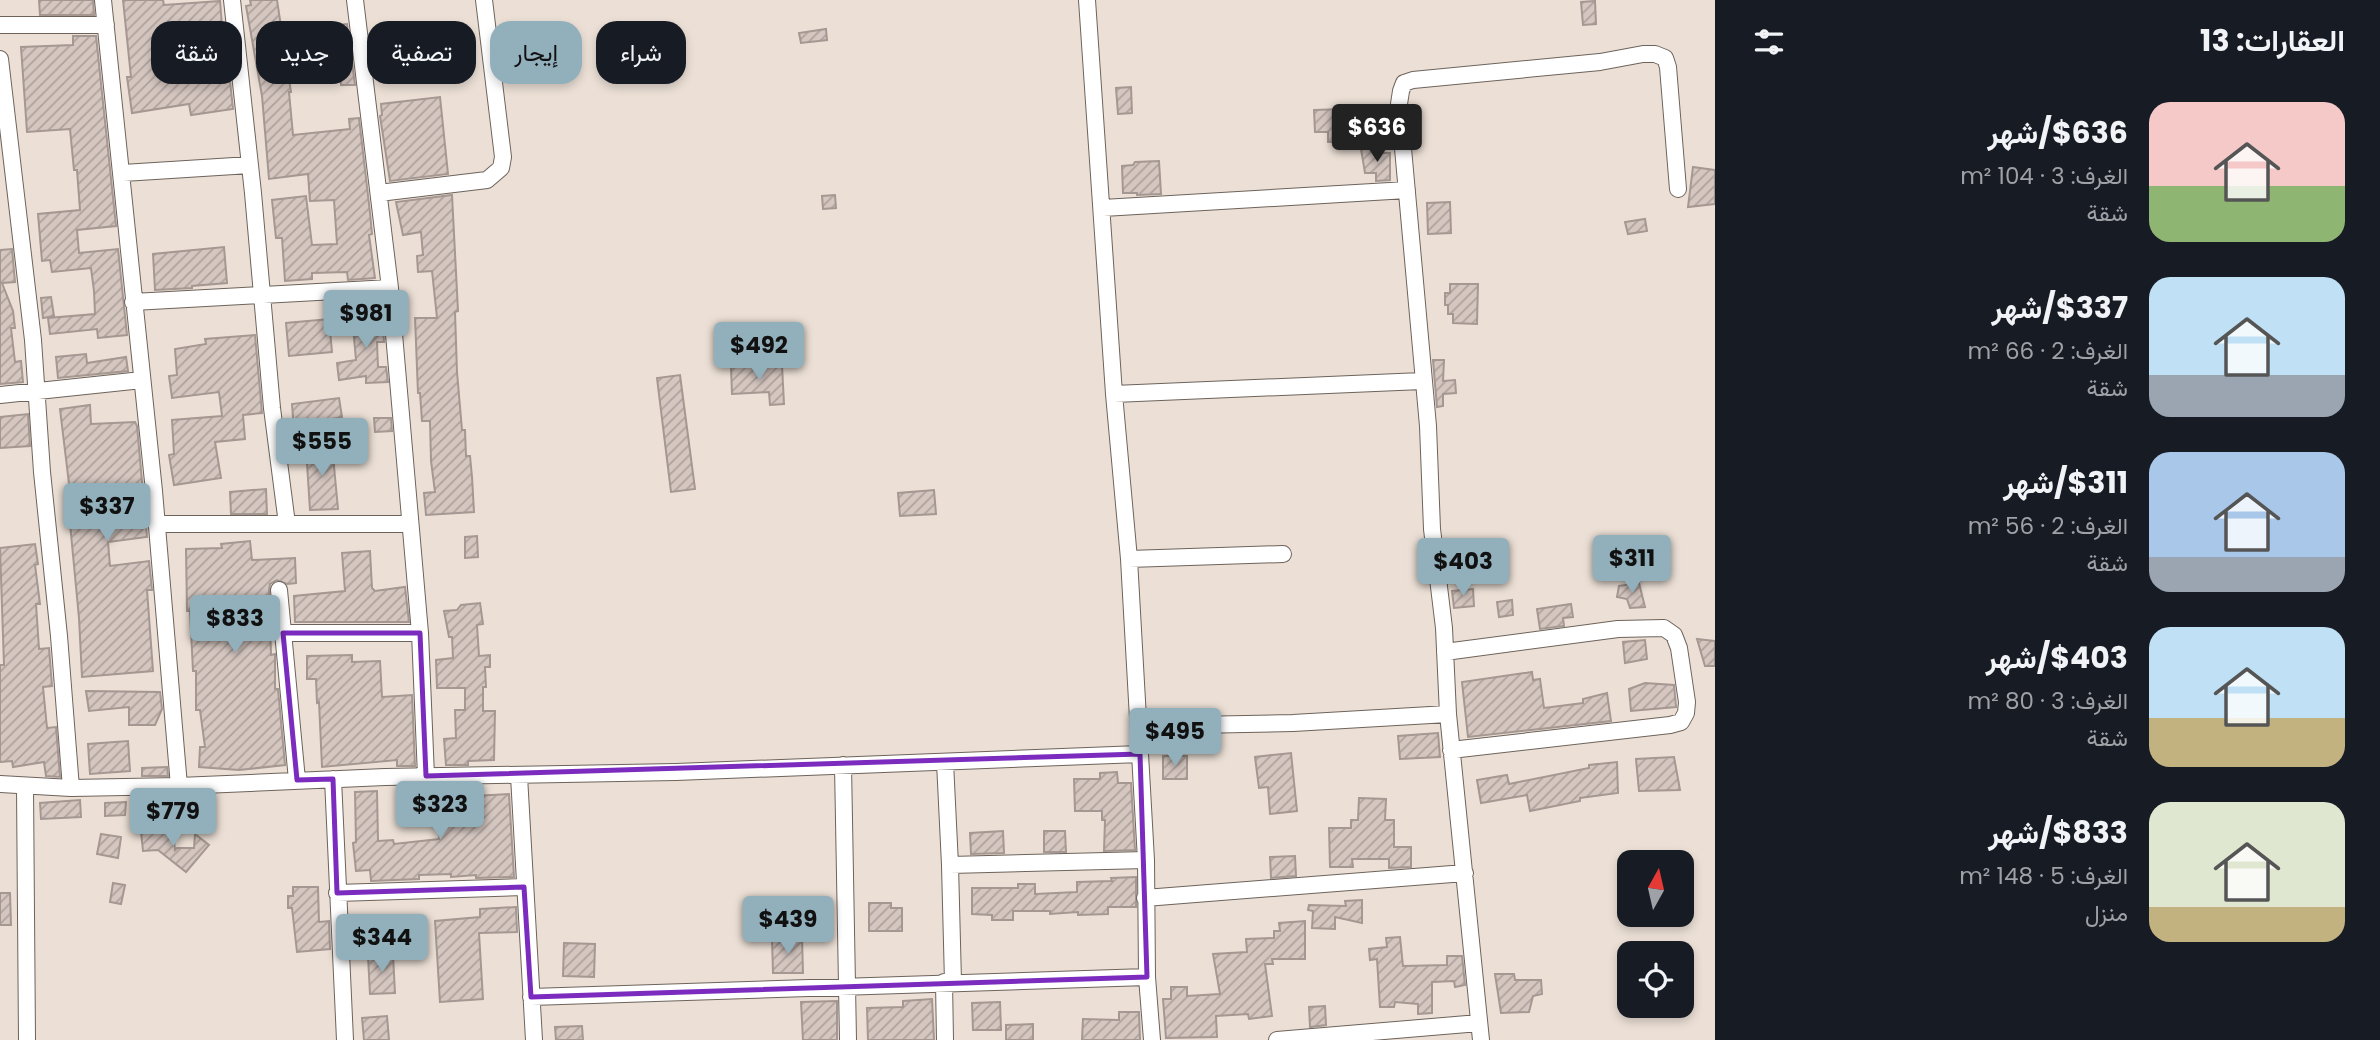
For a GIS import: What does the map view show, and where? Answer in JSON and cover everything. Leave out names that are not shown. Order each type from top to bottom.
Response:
[{"type":"street","points":[[103,0],[123,173],[179,786]]},
{"type":"street","points":[[232,0],[272,408],[287,524]]},
{"type":"street","points":[[355,0],[390,288],[420,633],[426,776]]},
{"type":"street","points":[[379,193],[486,180],[502,168],[503,157],[484,0]]},
{"type":"street","points":[[1087,0],[1140,726],[1146,860],[1147,977],[1152,1040]]},
{"type":"street","points":[[0,25],[106,24]]},
{"type":"street","points":[[1481,1040],[1451,750],[1444,628],[1432,529],[1428,426],[1399,104],[1401,91],[1404,83],[1413,80],[1655,54],[1665,58],[1668,67],[1678,190]]},
{"type":"street","points":[[0,59],[32,327],[42,472],[71,788]]},
{"type":"street","points":[[123,173],[250,165]]},
{"type":"street","points":[[1102,208],[1408,190]]},
{"type":"street","points":[[133,302],[390,288]]},
{"type":"street","points":[[0,395],[142,380]]},
{"type":"street","points":[[1114,394],[1422,381]]},
{"type":"street","points":[[156,524],[410,524]]},
{"type":"street","points":[[1129,559],[1283,554]]},
{"type":"street","points":[[279,590],[296,780]]},
{"type":"street","points":[[1445,652],[1618,629],[1664,628],[1674,635],[1679,648],[1687,702],[1686,713],[1681,722],[1451,750]]},
{"type":"street","points":[[283,633],[420,633]]},
{"type":"street","points":[[1140,726],[1293,723],[1448,714]]},
{"type":"street","points":[[0,784],[71,788],[179,786],[296,780],[519,776],[1140,754]]},
{"type":"street","points":[[945,762],[950,865],[945,1040]]},
{"type":"street","points":[[843,765],[848,1040]]},
{"type":"street","points":[[519,776],[534,1040]]},
{"type":"street","points":[[333,779],[345,1040]]},
{"type":"street","points":[[25,787],[27,1040]]},
{"type":"street","points":[[950,865],[1146,860]]},
{"type":"street","points":[[1145,898],[1465,873]]},
{"type":"street","points":[[337,893],[524,887]]},
{"type":"street","points":[[531,997],[1147,977]]},
{"type":"street","points":[[1277,1040],[1479,1023]]},
{"type":"highlighted area","points":[[283,633],[420,633],[426,776],[1140,754],[1147,977],[531,997],[524,887],[337,893],[333,779],[297,780]]},
{"type":"building","points":[[39,0],[93,0],[94,15],[40,15]]},
{"type":"building","points":[[123,0],[163,0],[164,5],[220,1],[222,21],[151,21],[151,84],[230,84],[233,109],[191,115],[189,104],[132,113],[127,77],[131,77]]},
{"type":"building","points":[[250,0],[277,0],[280,21],[256,21],[256,62],[246,6],[251,5]]},
{"type":"building","points":[[1595,1],[1596,24],[1583,25],[1581,2]]},
{"type":"building","points":[[826,29],[827,40],[801,43],[799,33]]},
{"type":"building","points":[[73,36],[96,36],[116,226],[77,230],[79,253],[118,249],[127,335],[98,338],[97,329],[50,334],[48,318],[95,314],[94,291],[91,268],[52,272],[50,260],[42,261],[38,214],[80,210],[77,170],[74,170],[70,129],[27,132],[21,47],[73,45]]},
{"type":"building","points":[[260,84],[290,84],[293,135],[350,129],[349,119],[359,118],[375,278],[348,280],[347,272],[312,273],[312,279],[285,281],[282,238],[276,238],[272,200],[306,196],[312,245],[337,244],[334,200],[310,201],[308,174],[269,179]]},
{"type":"building","points":[[1131,87],[1132,113],[1118,114],[1116,88]]},
{"type":"building","points":[[440,97],[448,174],[390,181],[380,116],[381,104]]},
{"type":"building","points":[[1375,108],[1376,127],[1346,129],[1347,141],[1328,142],[1328,132],[1315,132],[1314,110]]},
{"type":"building","points":[[1361,149],[1381,149],[1381,153],[1390,153],[1390,180],[1376,181],[1376,173],[1365,173]]},
{"type":"building","points":[[1159,161],[1161,194],[1123,193],[1122,166],[1133,165],[1135,162]]},
{"type":"building","points":[[1693,167],[1715,170],[1715,204],[1688,207]]},
{"type":"building","points":[[452,195],[458,311],[455,312],[457,372],[466,456],[470,456],[474,512],[426,515],[424,493],[435,492],[430,421],[422,421],[418,393],[415,318],[437,318],[432,271],[418,272],[417,256],[423,255],[421,232],[403,235],[396,202]]},
{"type":"building","points":[[835,195],[836,208],[823,209],[822,196]]},
{"type":"building","points":[[1450,202],[1451,233],[1428,234],[1427,203]]},
{"type":"building","points":[[1645,219],[1647,231],[1628,234],[1625,222]]},
{"type":"building","points":[[224,247],[227,283],[155,290],[153,254]]},
{"type":"building","points":[[12,249],[15,282],[2,283],[13,311],[15,328],[11,328],[15,362],[21,361],[23,382],[0,384],[0,250]]},
{"type":"building","points":[[1450,284],[1478,284],[1477,324],[1453,323],[1453,314],[1448,314],[1448,305],[1445,305],[1445,293],[1450,293]]},
{"type":"building","points":[[51,297],[54,316],[43,318],[41,298]]},
{"type":"building","points":[[382,313],[384,342],[377,342],[378,367],[386,367],[388,382],[366,383],[366,376],[339,380],[337,363],[356,360],[352,315]]},
{"type":"building","points":[[329,319],[332,352],[289,356],[286,323]]},
{"type":"building","points":[[255,335],[262,413],[243,415],[245,439],[215,442],[221,478],[174,485],[169,455],[174,454],[172,420],[222,416],[219,392],[172,398],[169,376],[177,375],[175,349],[206,344],[205,339]]},
{"type":"building","points":[[86,354],[87,363],[126,357],[128,371],[58,378],[56,357]]},
{"type":"building","points":[[1433,360],[1444,360],[1443,381],[1455,380],[1456,393],[1443,394],[1443,406],[1437,407]]},
{"type":"building","points":[[782,365],[784,404],[770,405],[769,392],[732,394],[731,367]]},
{"type":"building","points":[[680,375],[695,489],[671,492],[657,378]]},
{"type":"building","points":[[339,398],[342,417],[314,422],[315,429],[294,431],[292,404]]},
{"type":"building","points":[[90,405],[91,424],[135,422],[137,426],[147,537],[108,542],[110,566],[149,561],[152,590],[147,590],[153,671],[82,677],[67,492],[70,492],[60,409]]},
{"type":"building","points":[[28,414],[30,446],[0,448],[0,417]]},
{"type":"building","points":[[374,418],[391,418],[392,431],[375,432]]},
{"type":"building","points":[[332,445],[338,509],[310,510],[306,448]]},
{"type":"building","points":[[266,489],[267,514],[231,514],[230,492]]},
{"type":"building","points":[[934,490],[936,514],[900,516],[898,493]]},
{"type":"building","points":[[477,536],[478,557],[465,558],[465,537]]},
{"type":"building","points":[[250,541],[252,560],[295,558],[296,583],[287,584],[277,580],[270,584],[269,590],[271,655],[275,654],[275,689],[278,689],[285,765],[239,770],[199,767],[200,747],[205,747],[200,710],[196,710],[196,671],[193,671],[190,611],[187,611],[186,549],[222,548],[221,544]]},
{"type":"building","points":[[35,544],[40,604],[36,604],[39,649],[49,648],[52,686],[43,687],[47,728],[56,727],[60,777],[46,776],[44,762],[13,767],[12,761],[0,762],[0,665],[4,665],[0,548]]},
{"type":"building","points":[[370,551],[372,588],[375,591],[405,587],[409,622],[295,622],[294,596],[345,591],[342,553]]},
{"type":"building","points":[[1639,583],[1645,607],[1630,608],[1627,599],[1617,597],[1619,586]]},
{"type":"building","points":[[1473,589],[1474,606],[1454,608],[1452,591]]},
{"type":"building","points":[[1512,600],[1513,615],[1499,617],[1497,602]]},
{"type":"building","points":[[480,603],[483,624],[477,625],[479,656],[490,655],[490,667],[485,667],[483,711],[495,711],[494,760],[468,761],[468,765],[446,765],[444,739],[456,738],[455,710],[465,710],[465,688],[437,688],[436,660],[453,658],[452,637],[449,637],[444,611],[457,610],[461,605]]},
{"type":"building","points":[[1571,604],[1573,617],[1563,618],[1564,626],[1540,629],[1537,609]]},
{"type":"building","points":[[1697,639],[1715,641],[1715,666],[1705,666]]},
{"type":"building","points":[[1645,640],[1647,659],[1625,663],[1623,642]]},
{"type":"building","points":[[352,655],[352,662],[380,661],[382,697],[412,695],[415,766],[397,766],[397,760],[322,767],[316,679],[307,679],[307,656]]},
{"type":"building","points":[[1532,672],[1533,680],[1540,679],[1544,708],[1583,703],[1583,699],[1607,693],[1611,721],[1468,737],[1462,682]]},
{"type":"building","points":[[1645,683],[1674,685],[1676,707],[1631,711],[1629,689]]},
{"type":"building","points":[[86,691],[160,692],[162,709],[155,725],[129,725],[129,707],[89,711]]},
{"type":"building","points":[[1438,733],[1440,757],[1400,759],[1398,736]]},
{"type":"building","points":[[128,741],[130,771],[90,774],[88,744]]},
{"type":"building","points":[[1291,753],[1297,811],[1270,814],[1268,787],[1259,788],[1255,757]]},
{"type":"building","points":[[1163,756],[1187,756],[1187,779],[1163,779]]},
{"type":"building","points":[[1674,757],[1680,790],[1639,791],[1636,759]]},
{"type":"building","points":[[1617,762],[1618,793],[1580,798],[1580,801],[1530,811],[1527,795],[1481,803],[1477,780],[1507,775],[1509,784],[1589,768],[1589,765]]},
{"type":"building","points":[[167,767],[168,776],[142,776],[142,768]]},
{"type":"building","points":[[1117,772],[1118,783],[1131,783],[1135,850],[1104,851],[1105,820],[1102,820],[1102,811],[1075,811],[1074,779],[1100,779],[1100,773]]},
{"type":"building","points":[[377,791],[378,841],[393,840],[394,844],[439,839],[437,798],[509,794],[514,877],[451,877],[451,874],[419,875],[419,879],[371,881],[370,870],[356,871],[353,843],[356,842],[355,792]]},
{"type":"building","points":[[1359,798],[1386,799],[1385,820],[1394,820],[1394,847],[1411,847],[1411,867],[1389,868],[1389,859],[1352,859],[1353,867],[1330,867],[1329,828],[1351,828],[1351,820],[1358,820]]},
{"type":"building","points":[[80,800],[81,817],[41,819],[40,803]]},
{"type":"building","points":[[126,802],[125,815],[105,816],[105,803]]},
{"type":"building","points":[[173,829],[175,850],[194,848],[195,834],[209,845],[186,872],[158,850],[143,851],[141,832]]},
{"type":"building","points":[[1003,831],[1004,853],[971,854],[970,833]]},
{"type":"building","points":[[1044,831],[1065,831],[1066,852],[1044,852]]},
{"type":"building","points":[[101,834],[121,837],[118,858],[97,854]]},
{"type":"building","points":[[1295,856],[1296,876],[1271,878],[1270,857]]},
{"type":"building","points":[[1136,877],[1136,907],[1108,907],[1108,914],[1013,911],[1013,920],[992,920],[992,915],[972,914],[972,888],[1018,888],[1018,884],[1035,884],[1035,894],[1077,892],[1077,882]]},
{"type":"building","points":[[113,883],[125,885],[121,904],[110,902]]},
{"type":"building","points":[[293,887],[318,887],[319,922],[329,921],[330,949],[297,952],[292,908],[288,908],[288,896],[293,896]]},
{"type":"building","points":[[0,893],[10,893],[11,925],[0,925]]},
{"type":"building","points":[[1362,900],[1362,923],[1335,917],[1335,929],[1312,928],[1313,911],[1308,910],[1309,905],[1346,906],[1345,901]]},
{"type":"building","points":[[869,903],[891,903],[891,908],[902,908],[902,931],[869,931]]},
{"type":"building","points":[[516,907],[517,932],[479,933],[483,999],[440,1002],[435,921],[480,917],[480,909]]},
{"type":"building","points":[[1305,921],[1305,959],[1272,959],[1273,964],[1265,964],[1272,1016],[1249,1019],[1248,1014],[1216,1016],[1217,1037],[1166,1038],[1163,999],[1171,999],[1171,987],[1187,987],[1187,996],[1220,994],[1213,954],[1247,952],[1246,939],[1274,938],[1274,931],[1280,931],[1279,923]]},
{"type":"building","points":[[1400,937],[1403,966],[1447,965],[1447,956],[1462,956],[1465,985],[1455,987],[1454,981],[1432,982],[1432,1013],[1418,1014],[1418,1004],[1395,1002],[1394,1007],[1380,1007],[1377,959],[1370,960],[1369,949],[1387,947],[1386,938]]},
{"type":"building","points":[[802,938],[803,973],[773,973],[772,939]]},
{"type":"building","points":[[564,943],[595,944],[594,977],[563,976]]},
{"type":"building","points":[[393,955],[395,993],[370,994],[368,956]]},
{"type":"building","points":[[1495,974],[1514,974],[1515,980],[1541,980],[1542,994],[1533,996],[1529,1012],[1501,1013]]},
{"type":"building","points":[[932,999],[934,1040],[868,1040],[867,1008],[903,1007],[903,1001]]},
{"type":"building","points":[[837,1001],[837,1040],[803,1040],[801,1002]]},
{"type":"building","points":[[1000,1002],[1001,1030],[973,1030],[972,1003]]},
{"type":"building","points":[[1325,1006],[1326,1025],[1310,1027],[1309,1007]]},
{"type":"building","points":[[1119,1012],[1139,1012],[1140,1040],[1082,1040],[1083,1019],[1119,1020]]},
{"type":"building","points":[[387,1016],[389,1040],[364,1040],[362,1018]]},
{"type":"building","points":[[1033,1024],[1033,1040],[1006,1040],[1006,1025]]},
{"type":"building","points":[[582,1026],[583,1040],[556,1040],[555,1027]]}]
